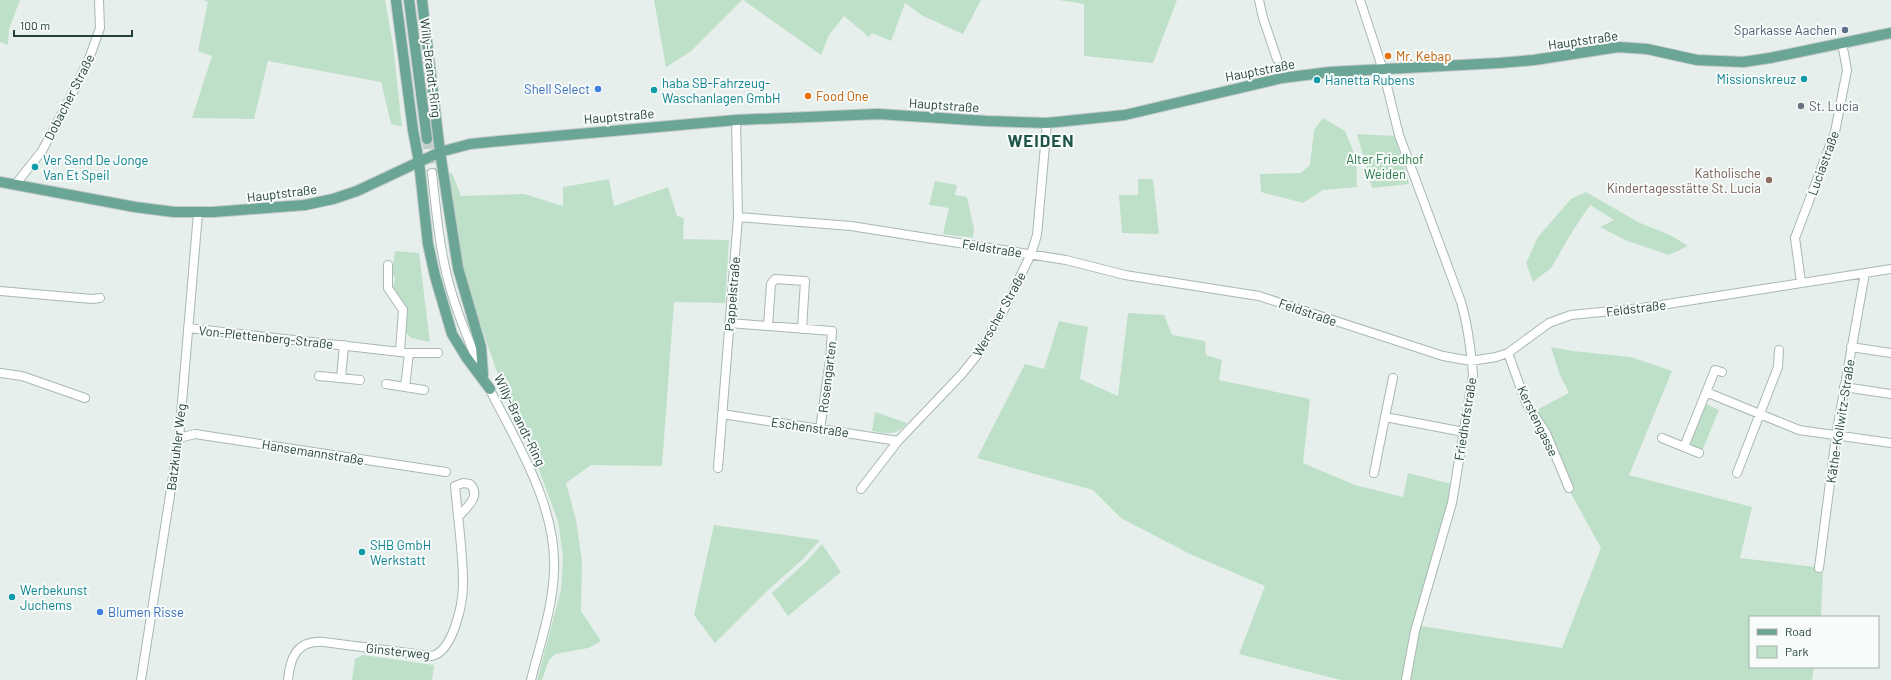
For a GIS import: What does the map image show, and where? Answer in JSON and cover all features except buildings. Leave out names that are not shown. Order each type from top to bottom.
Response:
[{"type":"main road","points":[[396,0],[413,130],[419,162],[428,244],[452,334],[458,346],[490,389]]},
{"type":"main road","name":"Willy-Brandt-Ring","points":[[409,0],[427,139]]},
{"type":"main road","points":[[422,0],[440,152],[458,268],[481,347],[483,375]]},
{"type":"main road","name":"Hauptstraße","points":[[0,182],[135,207],[174,212],[198,213],[305,206],[357,191],[440,152],[470,144],[736,120],[878,114],[995,121],[1046,122],[1124,115],[1281,75],[1534,60],[1618,47],[1648,49],[1697,60],[1743,62],[1770,58],[1891,33]]},
{"type":"street","name":"Dobacher Straße","points":[[15,185],[42,151],[89,59],[100,28],[99,0]]},
{"type":"street","points":[[1259,0],[1263,18],[1277,59]]},
{"type":"street","name":"Friedhofstraße","points":[[1360,0],[1383,70],[1399,135],[1464,315],[1473,375],[1452,503],[1415,631],[1406,680]]},
{"type":"street","name":"Luciastraße","points":[[1801,282],[1795,238],[1835,132],[1847,70],[1842,43]]},
{"type":"street","name":"Pappelstraße","points":[[718,468],[738,217],[736,120]]},
{"type":"street","name":"Werscher Straße","points":[[861,489],[898,441],[961,375],[978,354],[1006,306],[1031,254],[1039,220],[1046,122]]},
{"type":"street","name":"Willy-Brandt-Ring","points":[[432,173],[439,233],[448,279],[464,330],[483,375],[535,482],[547,514],[553,539],[553,582],[546,623],[531,680]]},
{"type":"street","name":"Batzkuhler Weg","points":[[141,680],[179,438],[198,213]]},
{"type":"street","name":"Feldstraße","points":[[738,217],[851,226],[1066,260],[1125,275],[1259,296],[1443,356],[1472,361],[1483,360],[1508,353],[1549,323],[1571,315],[1642,308],[1891,269]]},
{"type":"street","points":[[388,265],[388,288],[403,310],[400,352]]},
{"type":"street","name":"Käthe-Kollwitz-Straße","points":[[1819,568],[1836,436],[1865,273]]},
{"type":"street","points":[[768,326],[771,284],[775,279],[805,281],[802,329]]},
{"type":"street","points":[[0,291],[92,299],[100,298]]},
{"type":"street","name":"Rosengarten","points":[[729,323],[832,331],[830,360],[820,429]]},
{"type":"street","name":"Von-Plettenberg-Straße","points":[[188,328],[400,352],[438,353]]},
{"type":"street","name":"Von-Plettenberg-Straße","points":[[340,378],[344,345]]},
{"type":"street","points":[[1851,347],[1891,353]]},
{"type":"street","points":[[1737,473],[1757,422],[1758,413],[1778,367],[1779,350]]},
{"type":"street","points":[[405,387],[409,352]]},
{"type":"street","name":"Kerstengasse","points":[[1508,353],[1526,402],[1546,433],[1569,488]]},
{"type":"street","points":[[1684,447],[1715,370],[1722,372]]},
{"type":"street","points":[[0,373],[22,376],[85,398]]},
{"type":"street","points":[[319,376],[360,380]]},
{"type":"street","points":[[1374,472],[1393,378]]},
{"type":"street","points":[[386,384],[424,390]]},
{"type":"street","points":[[1844,387],[1891,394]]},
{"type":"street","points":[[1706,392],[1799,430],[1891,443]]},
{"type":"street","name":"Eschenstraße","points":[[722,414],[898,441]]},
{"type":"street","points":[[1385,417],[1464,432]]},
{"type":"street","name":"Hansemannstraße","points":[[179,438],[195,434],[446,472]]},
{"type":"street","points":[[1662,438],[1699,453]]},
{"type":"street","name":"Ginsterweg","points":[[288,680],[289,669],[294,654],[303,646],[311,643],[324,642],[431,656],[436,655],[444,649],[453,632],[462,593],[458,517]]},
{"type":"green space","points":[[0,0],[20,0],[9,29],[8,45],[0,42]]},
{"type":"green space","points":[[204,0],[385,0],[393,45],[402,127],[391,124],[381,82],[268,61],[254,119],[192,118],[212,56],[198,51],[208,2]]},
{"type":"green space","points":[[654,0],[742,0],[690,52],[666,67]]},
{"type":"green space","points":[[743,0],[981,0],[963,34],[923,16],[905,3],[891,41],[872,33],[869,37],[844,16],[829,35],[821,55]]},
{"type":"green space","points":[[1059,0],[1177,0],[1153,63],[1084,56],[1084,4]]},
{"type":"green space","points":[[1323,118],[1345,131],[1356,158],[1357,187],[1323,190],[1303,203],[1261,192],[1260,174],[1301,173],[1310,165],[1314,130]]},
{"type":"green space","name":"Alter Friedhof Weiden","points":[[1357,134],[1395,136],[1409,184],[1372,188]]},
{"type":"green space","points":[[452,173],[461,196],[524,194],[563,206],[563,187],[609,179],[614,206],[668,187],[677,216],[684,218],[683,239],[729,240],[725,303],[674,302],[662,466],[591,465],[566,483],[576,520],[582,561],[581,611],[601,641],[588,648],[555,654],[549,660],[542,680],[537,680],[561,590],[563,556],[558,521],[532,451],[496,369],[464,277],[449,174]]},
{"type":"green space","points":[[1138,179],[1153,179],[1159,234],[1122,233],[1119,195],[1138,195]]},
{"type":"green space","points":[[935,181],[957,185],[955,195],[967,197],[974,229],[973,238],[943,234],[949,208],[929,205]]},
{"type":"green space","points":[[1586,192],[1638,222],[1672,236],[1688,246],[1669,255],[1625,240],[1600,227],[1614,220],[1590,205],[1551,268],[1533,282],[1526,263],[1538,237],[1571,199]]},
{"type":"green space","points":[[395,251],[419,253],[430,342],[411,338],[404,330],[407,308],[393,288],[395,278],[392,273]]},
{"type":"green space","points":[[1128,313],[1164,315],[1172,335],[1205,341],[1206,355],[1222,360],[1219,380],[1310,399],[1303,463],[1355,485],[1403,497],[1408,473],[1459,486],[1421,626],[1562,648],[1601,548],[1559,472],[1546,438],[1529,414],[1569,393],[1560,375],[1551,347],[1573,351],[1631,357],[1672,371],[1629,475],[1752,507],[1740,558],[1823,568],[1821,616],[1749,616],[1749,668],[1814,668],[1812,680],[1341,680],[1239,654],[1265,586],[1190,554],[1121,518],[1093,490],[977,458],[1025,364],[1044,369],[1059,321],[1088,327],[1080,379],[1118,396]]},
{"type":"green space","points":[[1704,403],[1719,410],[1702,451],[1691,446],[1689,442]]},
{"type":"green space","points":[[875,412],[907,423],[899,430],[891,433],[872,431]]},
{"type":"green space","points":[[714,525],[820,540],[803,559],[769,589],[715,643],[694,615]]},
{"type":"green space","points":[[822,544],[841,572],[788,616],[772,593],[806,562]]},
{"type":"green space","points":[[363,655],[434,665],[432,680],[352,680],[355,659]]},
{"type":"tunnel","points":[[1277,59],[1280,71]]},
{"type":"tunnel","points":[[427,139],[432,173]]},
{"type":"place","name":"Sparkasse Aachen","points":[[1845,30]]},
{"type":"place","name":"Mr. Kebap","points":[[1388,56]]},
{"type":"place","name":"Missionskreuz","points":[[1804,79]]},
{"type":"place","name":"Hanetta Rubens","points":[[1317,80]]},
{"type":"place","name":"Shell Select","points":[[598,89]]},
{"type":"place","name":"haba SB-Fahrzeug- Waschanlagen GmbH","points":[[654,90]]},
{"type":"place","name":"Food One","points":[[808,96]]},
{"type":"place","name":"St. Lucia","points":[[1801,106]]},
{"type":"place","name":"Ver Send De Jonge Van Et Speil","points":[[35,167]]},
{"type":"place","name":"Katholische Kindertagesstätte St. Lucia","points":[[1769,180]]},
{"type":"place","name":"SHB GmbH Werkstatt","points":[[362,552]]},
{"type":"place","name":"Werbekunst Juchems","points":[[12,597]]},
{"type":"place","name":"Blumen Risse","points":[[100,612]]},
{"type":"district","name":"WEIDEN","points":[[1041,141]]}]
